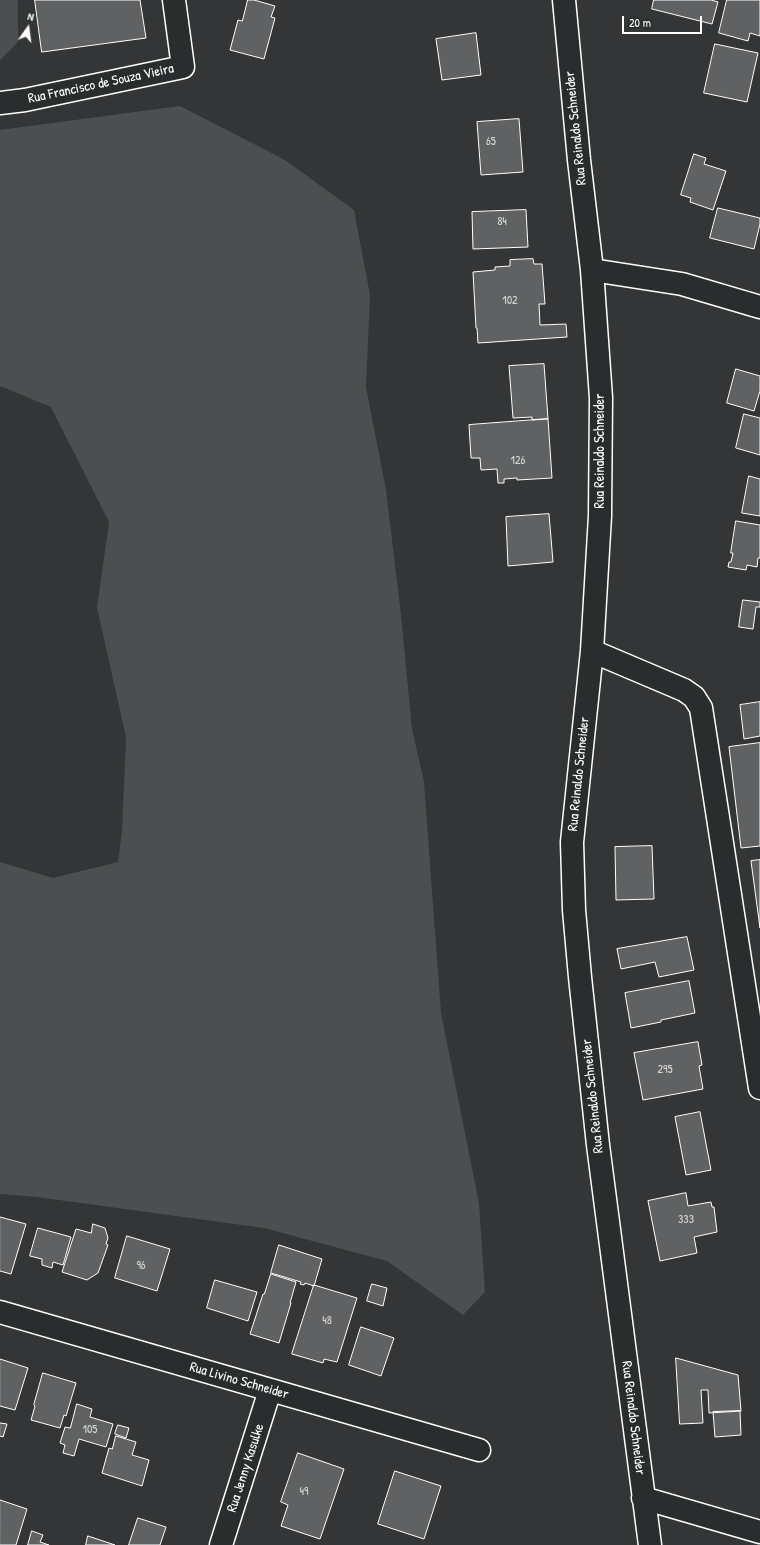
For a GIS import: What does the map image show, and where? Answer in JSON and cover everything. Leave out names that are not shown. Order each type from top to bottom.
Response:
[{"type":"street","name":"Rua Francisco de Souza Vieira","points":[[0,103],[25,100],[183,67],[174,0]]},
{"type":"street","name":"Rua Reinaldo Schneider","points":[[564,0],[578,160],[592,270],[601,398],[600,516],[592,651],[572,842],[574,910],[598,1145],[650,1545]]},
{"type":"street","points":[[592,270],[682,284],[760,307]]},
{"type":"street","points":[[592,651],[684,690],[694,697],[701,708],[760,1088]]},
{"type":"street","name":"Rua Livino Schneider","points":[[0,1312],[479,1450]]},
{"type":"street","name":"Rua Jenny Kasulke","points":[[221,1545],[270,1390]]},
{"type":"street","points":[[643,1498],[760,1532]]},
{"type":"shaded area","points":[[0,0],[18,0],[18,42],[0,60]]},
{"type":"shaded area","points":[[180,106],[285,160],[354,210],[370,295],[366,387],[386,490],[401,615],[412,729],[424,782],[441,1013],[479,1203],[485,1292],[463,1315],[387,1261],[264,1228],[37,1197],[0,1194],[0,862],[53,878],[118,862],[122,831],[126,737],[97,608],[109,522],[51,407],[0,386],[0,130]]},
{"type":"building","points":[[35,0],[140,0],[146,38],[42,52]]},
{"type":"building","points":[[248,0],[254,0],[275,6],[271,17],[275,18],[264,59],[230,50],[238,20],[242,21]]},
{"type":"building","points":[[654,0],[711,0],[718,2],[712,24],[652,9]]},
{"type":"building","points":[[727,0],[760,0],[760,36],[750,33],[748,41],[719,33]]},
{"type":"building","points":[[476,33],[481,75],[442,80],[436,39]]},
{"type":"building","points":[[715,44],[758,53],[747,102],[704,93]]},
{"type":"building","points":[[519,119],[523,172],[481,175],[477,122]]},
{"type":"building","points":[[694,154],[706,158],[704,164],[726,171],[713,210],[690,202],[691,198],[681,195]]},
{"type":"building","points":[[718,208],[760,218],[754,249],[710,238]]},
{"type":"building","points":[[526,210],[528,247],[473,249],[472,212]]},
{"type":"building","points":[[533,259],[534,264],[542,264],[545,304],[539,304],[540,325],[566,324],[567,337],[478,343],[473,272],[495,270],[495,267],[510,266],[510,260]]},
{"type":"building","points":[[544,364],[548,419],[532,420],[532,417],[513,418],[509,366]]},
{"type":"building","points":[[736,369],[760,376],[760,391],[754,411],[727,403]]},
{"type":"building","points":[[744,414],[760,418],[760,455],[736,448]]},
{"type":"building","points":[[548,419],[552,478],[517,480],[517,478],[504,479],[504,483],[498,483],[497,469],[481,470],[480,458],[471,458],[469,425]]},
{"type":"building","points":[[749,476],[760,479],[760,516],[742,513]]},
{"type":"building","points":[[549,514],[553,562],[508,566],[506,517]]},
{"type":"building","points":[[736,521],[760,525],[760,558],[758,558],[757,567],[747,565],[746,570],[728,567],[733,553],[731,553]]},
{"type":"building","points":[[743,600],[760,602],[760,607],[756,607],[753,629],[739,627]]},
{"type":"building","points":[[760,702],[760,736],[744,739],[740,705]]},
{"type":"building","points":[[760,743],[760,846],[741,848],[729,747]]},
{"type":"building","points":[[652,846],[654,899],[616,900],[615,847]]},
{"type":"building","points":[[760,860],[760,928],[751,861]]},
{"type":"building","points":[[687,937],[694,970],[659,977],[655,962],[621,969],[617,949]]},
{"type":"building","points":[[689,981],[695,1013],[631,1028],[625,993]]},
{"type":"building","points":[[698,1042],[702,1065],[699,1066],[703,1089],[643,1100],[634,1053]]},
{"type":"building","points":[[700,1112],[711,1170],[686,1175],[675,1117]]},
{"type":"building","points":[[686,1193],[688,1206],[711,1202],[712,1207],[714,1207],[717,1232],[694,1237],[697,1253],[660,1261],[648,1201]]},
{"type":"building","points":[[0,1217],[26,1224],[11,1274],[0,1271]]},
{"type":"building","points":[[93,1224],[105,1228],[108,1238],[106,1244],[108,1245],[98,1273],[87,1280],[62,1272],[76,1229],[91,1233]]},
{"type":"building","points":[[38,1228],[71,1237],[63,1265],[53,1262],[52,1268],[42,1265],[42,1259],[30,1256]]},
{"type":"building","points":[[127,1236],[170,1249],[157,1291],[115,1278]]},
{"type":"building","points":[[279,1245],[322,1259],[314,1286],[305,1283],[304,1285],[300,1284],[301,1282],[271,1273]]},
{"type":"building","points":[[271,1274],[296,1282],[279,1343],[250,1334]]},
{"type":"building","points":[[215,1280],[257,1292],[248,1321],[207,1308]]},
{"type":"building","points":[[372,1284],[387,1288],[383,1306],[367,1301]]},
{"type":"building","points":[[314,1285],[357,1298],[337,1362],[324,1359],[323,1363],[292,1354]]},
{"type":"building","points":[[361,1327],[394,1338],[381,1376],[349,1365]]},
{"type":"building","points":[[676,1358],[738,1375],[741,1411],[709,1413],[708,1390],[701,1390],[703,1423],[680,1424]]},
{"type":"building","points":[[0,1359],[28,1368],[15,1410],[0,1406]]},
{"type":"building","points":[[43,1373],[76,1383],[66,1416],[64,1415],[60,1428],[31,1420]]},
{"type":"building","points":[[77,1404],[92,1409],[90,1417],[113,1424],[106,1447],[79,1439],[74,1456],[63,1453],[65,1445],[60,1443],[65,1427],[70,1428]]},
{"type":"building","points":[[740,1411],[741,1435],[715,1437],[713,1412]]},
{"type":"building","points":[[0,1423],[7,1424],[3,1437],[0,1436]]},
{"type":"building","points":[[118,1425],[129,1428],[126,1438],[115,1434]]},
{"type":"building","points":[[116,1436],[136,1442],[132,1455],[149,1460],[142,1486],[102,1473],[109,1448],[112,1449]]},
{"type":"building","points":[[298,1453],[344,1469],[320,1539],[281,1526],[288,1505],[281,1502]]},
{"type":"building","points":[[395,1471],[441,1486],[424,1539],[378,1524]]},
{"type":"building","points":[[0,1500],[27,1509],[16,1545],[0,1545]]},
{"type":"building","points":[[138,1518],[166,1527],[160,1545],[129,1545]]},
{"type":"building","points":[[32,1531],[43,1535],[40,1542],[49,1545],[28,1545]]},
{"type":"building","points":[[88,1536],[115,1545],[86,1545]]}]
